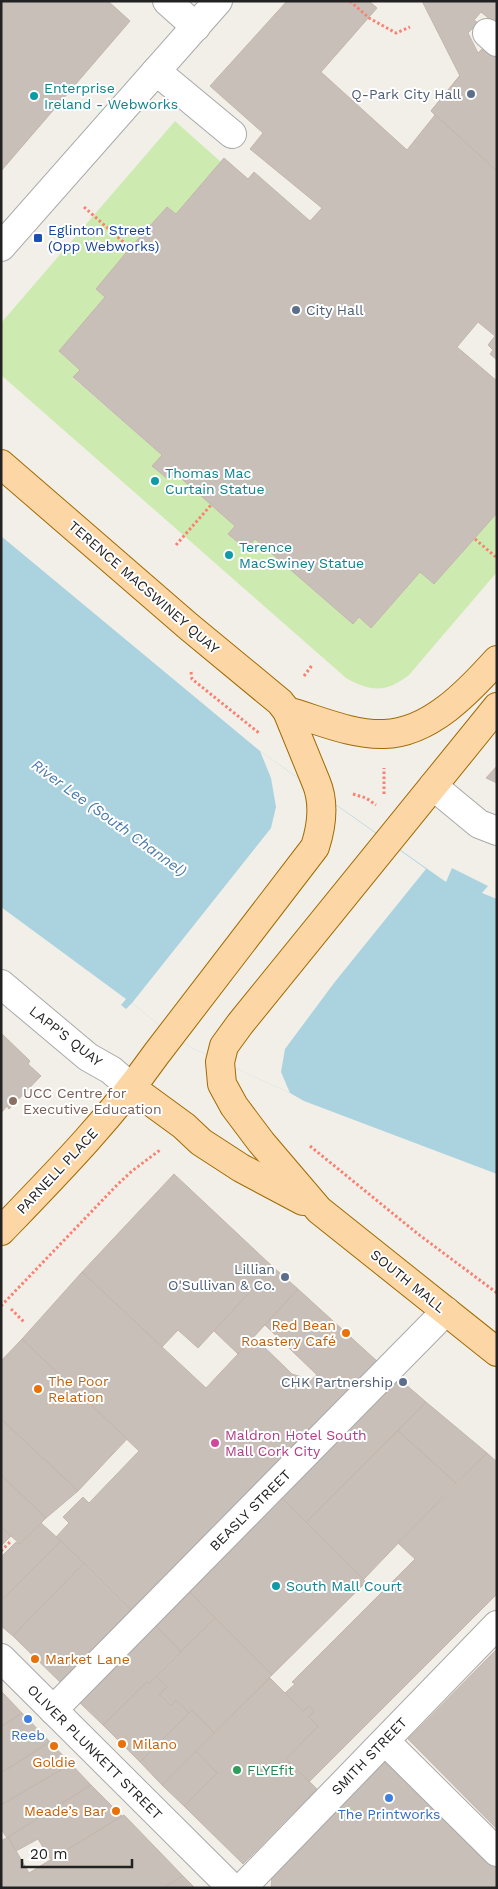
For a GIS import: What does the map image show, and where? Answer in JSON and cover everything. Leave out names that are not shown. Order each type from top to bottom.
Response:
[{"type":"main road","name":"TERENCE MACSWINEY QUAY","points":[[1,464],[188,626],[280,702],[287,711]]},
{"type":"main road","points":[[287,711],[348,730],[372,733],[399,733],[426,722],[457,702],[497,660]]},
{"type":"main road","points":[[433,786],[497,707]]},
{"type":"main road","name":"PARNELL PLACE","points":[[1,1231],[98,1129],[132,1088],[315,847],[321,822],[321,793],[287,711]]},
{"type":"main road","name":"SOUTH MALL","points":[[319,1210],[260,1142],[234,1106],[222,1084],[220,1062],[224,1046],[433,786]]},
{"type":"main road","name":"SOUTH MALL","points":[[132,1088],[241,1168],[319,1210],[497,1352]]},
{"type":"street","points":[[167,1],[196,27]]},
{"type":"street","points":[[1,247],[218,1]]},
{"type":"street","points":[[156,71],[232,134]]},
{"type":"street","points":[[433,786],[480,824],[497,831]]},
{"type":"street","name":"LAPP'S QUAY","points":[[1,984],[88,1057],[111,1070],[132,1088]]},
{"type":"street","name":"BEASLY STREET","points":[[53,1710],[446,1311]]},
{"type":"street","name":"SMITH STREET","points":[[242,1888],[497,1626]]},
{"type":"street","name":"OLIVER PLUNKETT STREET","points":[[1,1658],[232,1888]]},
{"type":"street","points":[[385,1741],[497,1852]]},
{"type":"path","points":[[350,1],[369,18],[396,33],[410,27]]},
{"type":"path","points":[[84,207],[130,248]]},
{"type":"path","points":[[176,545],[211,505]]},
{"type":"path","points":[[475,539],[497,558]]},
{"type":"path","points":[[304,676],[313,664]]},
{"type":"path","points":[[192,680],[256,730],[262,738]]},
{"type":"path","points":[[384,766],[384,801]]},
{"type":"path","points":[[306,1142],[418,1234],[497,1293]]},
{"type":"path","points":[[1,1306],[117,1185],[161,1149]]},
{"type":"path","points":[[11,1309],[24,1322]]},
{"type":"path","points":[[1,1551],[10,1542]]},
{"type":"green space","points":[[175,121],[221,162],[176,214],[167,207],[96,289],[105,297],[59,351],[80,370],[73,378],[162,455],[153,466],[169,480],[175,473],[235,526],[228,534],[246,549],[255,539],[353,624],[359,617],[371,628],[420,572],[434,584],[497,513],[497,572],[409,675],[386,688],[363,686],[346,678],[1,375],[1,323]]},
{"type":"water","name":"River Lee (South Channel)","points":[[1,536],[260,751],[446,882],[452,868],[488,886],[482,893],[497,899],[497,1174],[304,1101],[194,1049],[171,1035],[132,1003],[126,1009],[121,1005],[126,999],[1,907]]},
{"type":"pier","points":[[260,751],[426,869],[334,983],[285,1049],[281,1072],[290,1093],[194,1049],[171,1035],[132,1003],[271,828],[276,807],[271,778]]},
{"type":"building","name":"Enterprise Ireland - Webworks","points":[[1,1],[108,1],[130,21],[1,171]]},
{"type":"building","name":"City Hall","points":[[287,1],[369,1],[377,8],[321,72],[407,150],[435,115],[431,111],[478,53],[486,45],[497,55],[497,360],[490,354],[493,350],[488,345],[495,336],[478,322],[457,347],[497,381],[497,513],[434,584],[420,572],[371,628],[359,617],[353,624],[255,539],[246,549],[228,534],[235,526],[175,473],[169,480],[152,466],[162,455],[73,377],[80,370],[59,351],[105,297],[96,289],[130,248],[167,207],[176,214],[224,158],[248,179],[254,172],[310,221],[322,208],[250,149],[263,133],[210,86]]},
{"type":"building","name":"Q-Park City Hall","points":[[422,1],[497,1],[497,25],[481,12],[474,20],[478,23],[468,33],[478,53],[486,45],[497,55],[497,171],[431,111],[460,76]]},
{"type":"building","points":[[497,766],[497,783],[486,778]]},
{"type":"building","name":"UCC Centre for Executive Education","points":[[1,1033],[30,1061],[28,1064],[41,1076],[9,1109],[7,1106],[1,1113]]},
{"type":"building","points":[[174,1174],[273,1267],[198,1348],[178,1330],[162,1347],[82,1272]]},
{"type":"building","points":[[273,1267],[298,1289],[238,1354],[214,1331]]},
{"type":"building","name":"Maldron Hotel South Mall Cork City","points":[[82,1272],[206,1388],[254,1337],[292,1374],[311,1380],[317,1375],[265,1325],[298,1289],[378,1362],[132,1611],[56,1537],[69,1523],[63,1517],[83,1497],[89,1503],[139,1451],[22,1339]]},
{"type":"building","name":"The Poor Relation","points":[[22,1339],[127,1439],[78,1491],[1,1419],[1,1361]]},
{"type":"building","points":[[397,1377],[426,1402],[306,1522],[280,1496]]},
{"type":"building","points":[[426,1402],[487,1453],[456,1483],[398,1431]]},
{"type":"building","points":[[1,1419],[78,1491],[46,1518],[1,1475]]},
{"type":"building","points":[[398,1431],[456,1483],[363,1580],[306,1522]]},
{"type":"building","points":[[487,1453],[497,1462],[497,1594],[309,1782],[286,1759],[318,1726],[309,1717],[314,1711],[309,1706],[303,1711],[285,1693],[295,1684],[292,1682],[415,1559],[398,1543]]},
{"type":"building","points":[[1,1475],[46,1518],[20,1544],[1,1527]]},
{"type":"building","name":"South Mall Court","points":[[280,1496],[366,1582],[272,1675],[187,1589]]},
{"type":"building","points":[[41,1523],[61,1541],[1,1601],[1,1557],[16,1542],[20,1544]]},
{"type":"building","points":[[1,1527],[11,1536],[1,1546]]},
{"type":"building","points":[[61,1541],[84,1563],[13,1636],[1,1626],[1,1601]]},
{"type":"building","points":[[84,1563],[132,1611],[62,1684],[13,1636]]},
{"type":"building","points":[[187,1589],[215,1618],[181,1652],[153,1623]]},
{"type":"building","points":[[215,1618],[272,1675],[214,1733],[192,1710],[189,1713],[176,1700],[171,1706],[159,1694],[167,1687],[156,1676]]},
{"type":"building","points":[[153,1623],[181,1652],[103,1725],[77,1700]]},
{"type":"building","points":[[497,1649],[497,1829],[408,1739]]},
{"type":"building","points":[[156,1676],[167,1687],[159,1694],[171,1706],[176,1700],[189,1713],[140,1762],[103,1725],[147,1682],[149,1684]]},
{"type":"building","name":"FLYEfit","points":[[270,1678],[303,1711],[309,1706],[314,1711],[309,1717],[318,1726],[286,1759],[317,1789],[243,1864],[184,1806],[217,1773],[196,1751]]},
{"type":"building","points":[[1,1691],[22,1713],[1,1727]]},
{"type":"building","points":[[192,1710],[214,1733],[162,1785],[140,1762]]},
{"type":"building","points":[[22,1713],[50,1742],[1,1773],[1,1727]]},
{"type":"building","points":[[50,1742],[71,1764],[1,1805],[1,1773]]},
{"type":"building","points":[[196,1751],[217,1773],[184,1806],[162,1785]]},
{"type":"building","name":"The Printworks","points":[[389,1758],[497,1867],[497,1888],[271,1888],[272,1875]]},
{"type":"building","points":[[71,1764],[91,1785],[7,1838],[1,1829],[1,1805]]},
{"type":"building","points":[[91,1785],[122,1816],[51,1860],[38,1839],[16,1851],[8,1837]]},
{"type":"building","points":[[124,1815],[183,1876],[163,1888],[1,1888],[1,1841],[8,1837],[29,1873]]},
{"type":"building","points":[[183,1876],[195,1888],[163,1888]]},
{"type":"place","name":"Q-Park City Hall","points":[[471,94]]},
{"type":"place","name":"Enterprise Ireland - Webworks","points":[[34,96]]},
{"type":"place","name":"Eglinton Street (Opp Webworks)","points":[[38,238]]},
{"type":"place","name":"City Hall","points":[[296,310]]},
{"type":"place","name":"Thomas Mac Curtain Statue","points":[[155,481]]},
{"type":"place","name":"Terence MacSwiney Statue","points":[[229,555]]},
{"type":"place","name":"UCC Centre for Executive Education","points":[[13,1101]]},
{"type":"place","name":"Lillian O'Sullivan & Co.","points":[[285,1277]]},
{"type":"place","name":"Red Bean Roastery Café","points":[[346,1333]]},
{"type":"place","name":"CHK Partnership","points":[[403,1382]]},
{"type":"place","name":"The Poor Relation","points":[[38,1389]]},
{"type":"place","name":"Maldron Hotel South Mall Cork City","points":[[215,1443]]},
{"type":"place","name":"South Mall Court","points":[[276,1586]]},
{"type":"place","name":"Market Lane","points":[[35,1659]]},
{"type":"place","name":"Reeb","points":[[28,1719]]},
{"type":"place","name":"Milano","points":[[122,1744]]},
{"type":"place","name":"Goldie","points":[[54,1746]]},
{"type":"place","name":"FLYEfit","points":[[237,1770]]},
{"type":"place","name":"The Printworks","points":[[389,1798]]},
{"type":"place","name":"Meade’s Bar","points":[[116,1811]]}]
